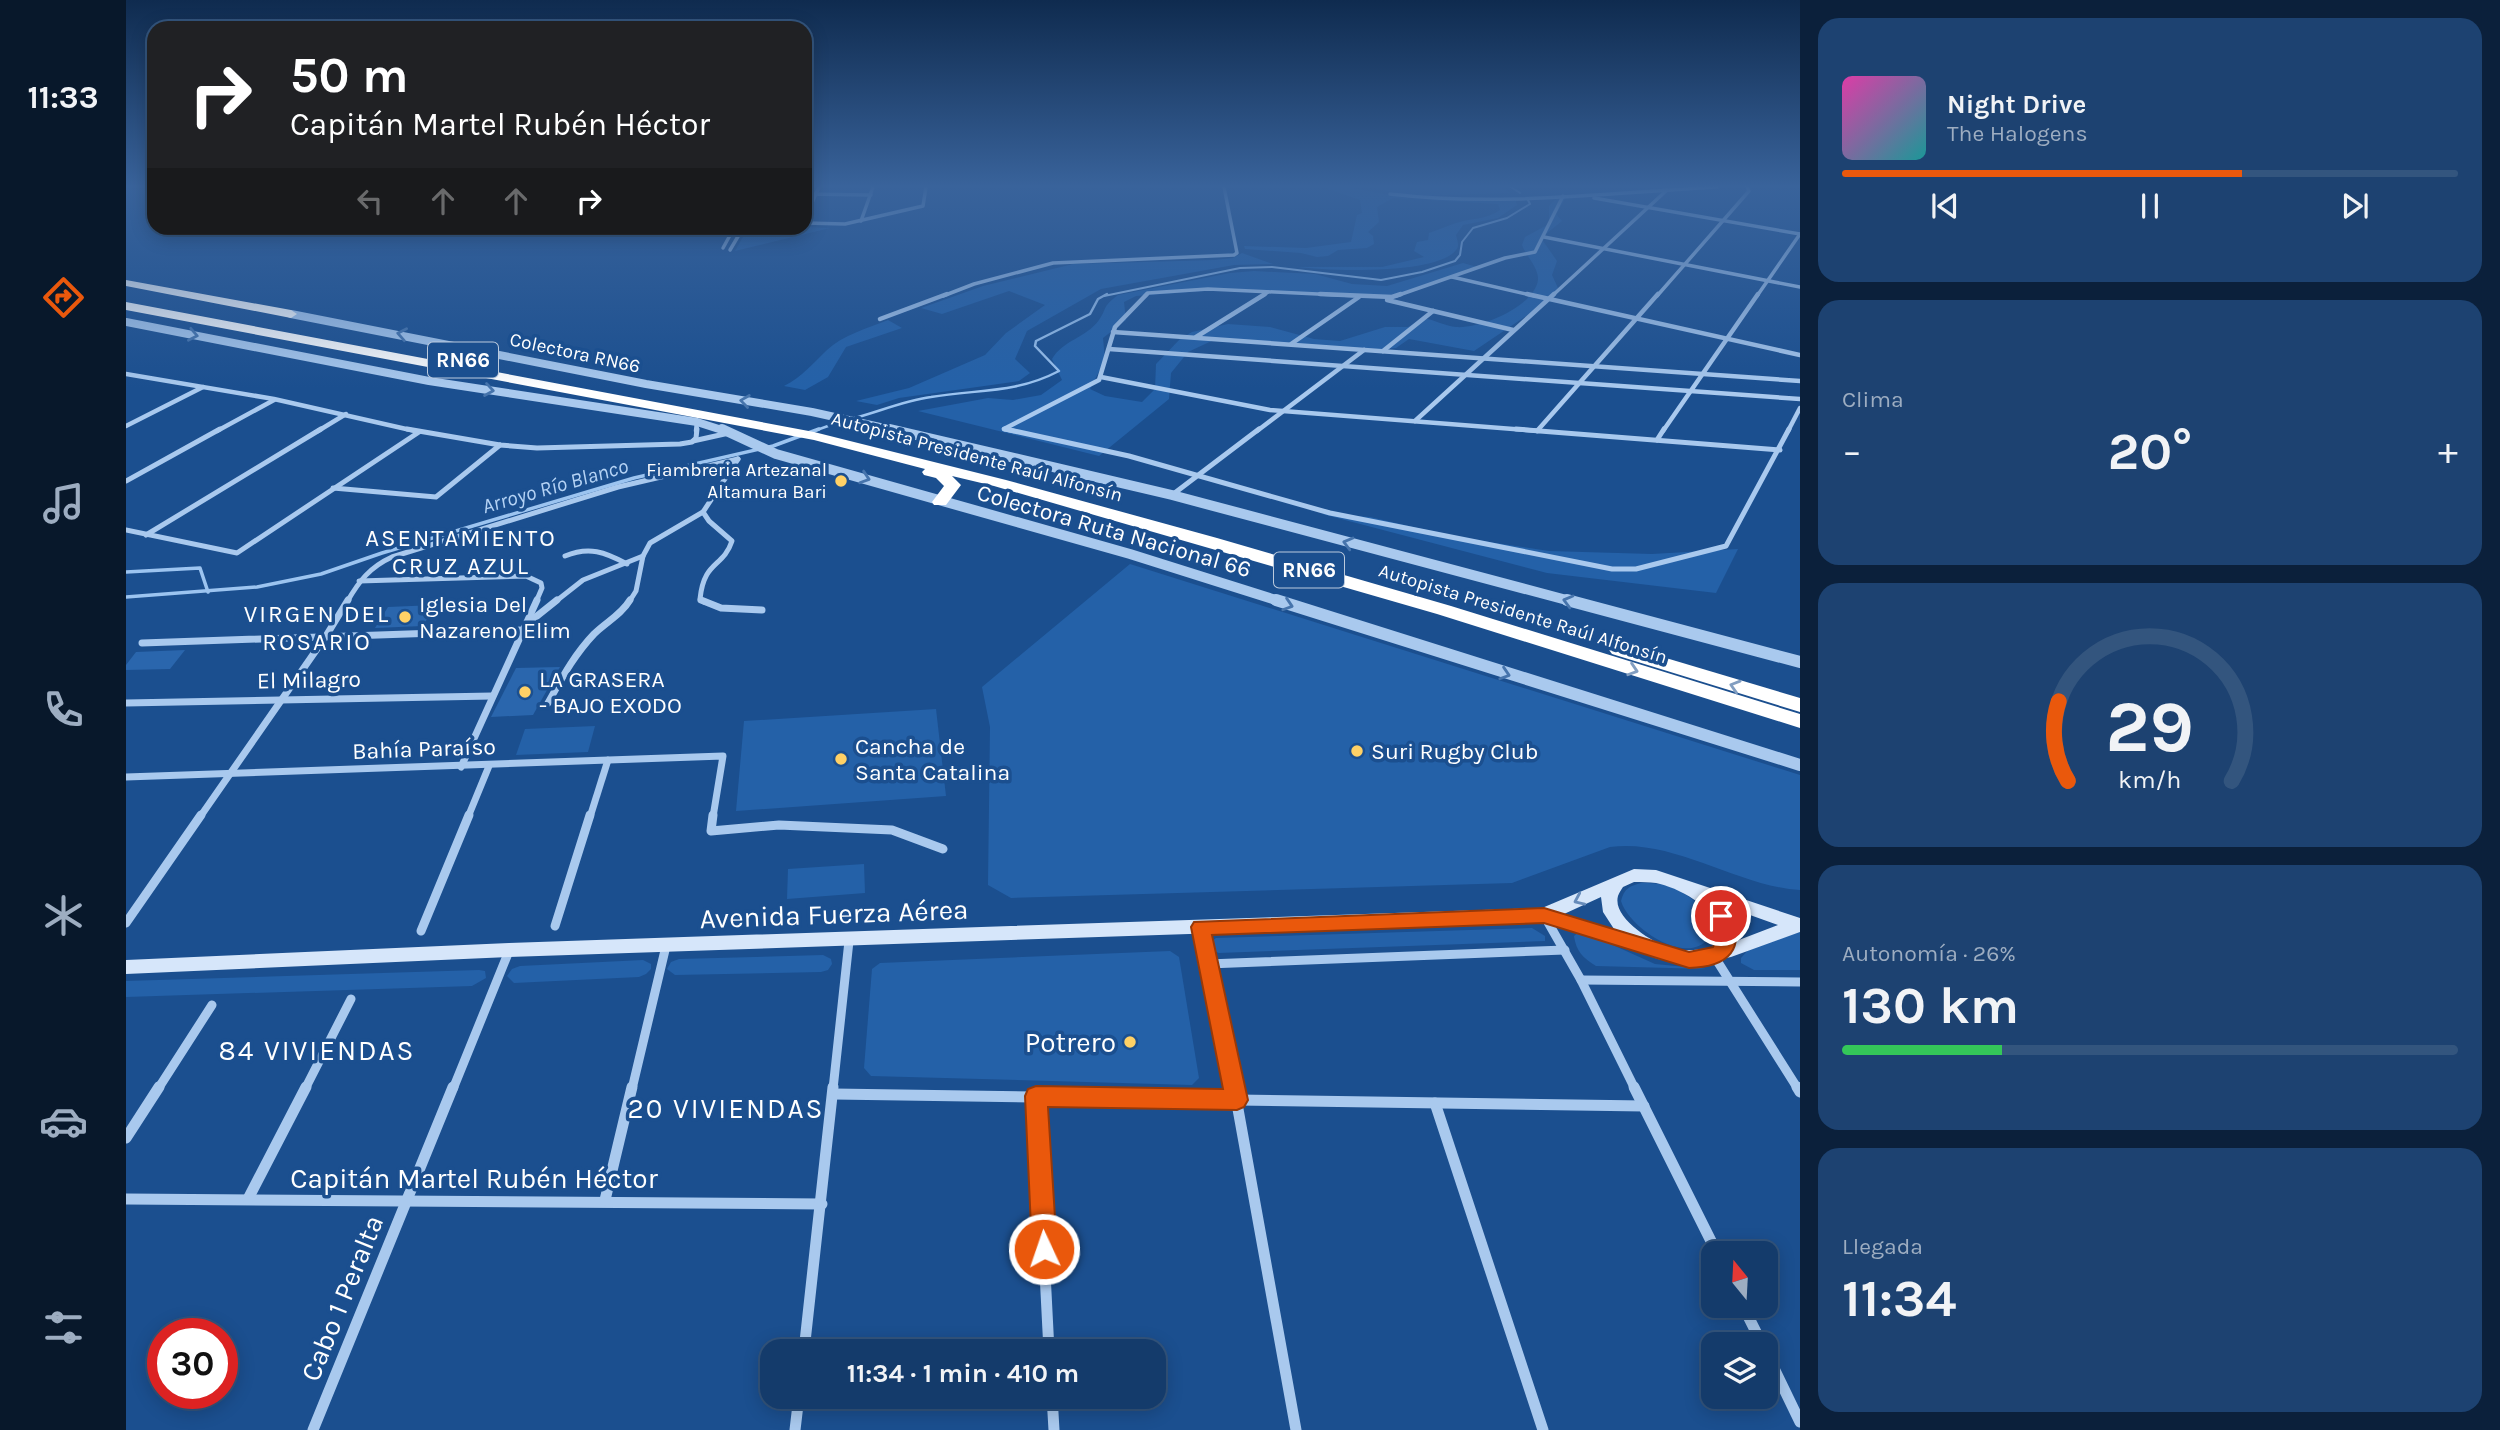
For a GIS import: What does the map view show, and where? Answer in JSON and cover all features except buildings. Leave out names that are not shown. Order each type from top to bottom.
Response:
[{"type":"highway","points":[[126,283],[291,314]]},
{"type":"highway","name":"Autopista Presidente Raúl Alfonsín","points":[[126,298],[791,428]]},
{"type":"highway","name":"RN66","points":[[126,306],[791,428]]},
{"type":"highway","points":[[791,428],[942,475],[953,485],[940,502]]},
{"type":"highway","name":"Autopista Presidente Raúl Alfonsín","points":[[815,435],[1168,517],[1800,705]]},
{"type":"highway","name":"Autopista Presidente Raúl Alfonsín","points":[[815,435],[1265,557],[1800,721]]},
{"type":"main road","name":"Avenida Fuerza Aérea","points":[[1544,915],[1625,877],[1640,875],[1676,882],[1798,925]]},
{"type":"main road","name":"Avenida Fuerza Aérea","points":[[1676,882],[1710,903],[1721,916],[1727,930],[1727,943],[1717,954]]},
{"type":"main road","name":"Avenida Fuerza Aérea","points":[[1614,884],[1609,894],[1609,905],[1615,918],[1625,931],[1658,952]]},
{"type":"main road","name":"Avenida Fuerza Aérea","points":[[126,967],[509,950],[849,941],[1544,915],[1689,960],[1717,954],[1798,925]]},
{"type":"street","points":[[880,319],[974,284],[1053,263],[1236,254]]},
{"type":"street","points":[[1526,254],[1505,258],[1398,296],[1200,289],[1152,292],[1115,327],[1101,377],[1096,383],[1004,429],[1197,474],[1330,513],[1612,569],[1636,569],[1726,546],[1780,450],[1800,408]]},
{"type":"street","points":[[1415,421],[1596,254]]},
{"type":"street","points":[[1631,254],[1800,287]]},
{"type":"street","points":[[1537,430],[1692,254]]},
{"type":"street","points":[[1657,440],[1786,254]]},
{"type":"street","points":[[1451,277],[1800,355]]},
{"type":"street","points":[[1196,337],[1269,291]]},
{"type":"street","points":[[1291,345],[1359,296]]},
{"type":"street","points":[[1372,297],[1513,330]]},
{"type":"street","points":[[1383,351],[1433,311]]},
{"type":"street","name":"Colectora RN66","points":[[291,314],[859,423]]},
{"type":"street","points":[[126,322],[429,381],[729,433],[776,454]]},
{"type":"street","points":[[1114,332],[1800,381]]},
{"type":"street","points":[[1109,349],[1800,399]]},
{"type":"street","points":[[1172,495],[1365,349]]},
{"type":"street","points":[[128,376],[204,386],[346,414],[419,432],[500,445],[537,448],[603,444],[668,445],[729,433]]},
{"type":"street","points":[[1101,377],[1282,411],[1780,450]]},
{"type":"street","points":[[126,426],[204,386]]},
{"type":"street","points":[[126,481],[274,399]]},
{"type":"street","points":[[145,535],[346,414]]},
{"type":"street","name":"Colectora Ruta Nacional 66","points":[[859,423],[1172,495],[1800,662]]},
{"type":"street","points":[[692,442],[697,427]]},
{"type":"street","points":[[126,530],[237,553],[419,432]]},
{"type":"street","points":[[332,488],[436,497],[500,445]]},
{"type":"street","name":"Colectora Ruta Nacional 66","points":[[776,454],[1130,554],[1800,765]]},
{"type":"street","points":[[126,923],[326,636],[359,580],[377,564],[618,488],[738,459],[703,512],[650,543],[643,556],[636,591],[625,609],[597,631],[573,657],[548,703]]},
{"type":"street","points":[[703,512],[707,522],[728,534],[733,541],[731,548],[707,571],[701,585],[700,599],[706,605],[714,607],[762,610]]},
{"type":"street","points":[[565,556],[585,548],[600,550],[627,564]]},
{"type":"street","points":[[142,643],[523,628],[583,580],[643,556]]},
{"type":"street","points":[[359,580],[532,576],[541,583],[542,588],[461,767]]},
{"type":"street","name":"El Milagro","points":[[126,703],[492,696]]},
{"type":"street","name":"Bahía Paraíso","points":[[126,777],[723,756],[711,831],[779,825],[892,830],[943,849]]},
{"type":"street","points":[[555,926],[608,760]]},
{"type":"street","points":[[421,931],[489,766]]},
{"type":"street","points":[[1544,915],[1581,980],[1711,1241]]},
{"type":"street","points":[[1201,927],[1237,1100],[1296,1430]]},
{"type":"street","points":[[805,1339],[849,941]]},
{"type":"street","points":[[605,1200],[666,946]]},
{"type":"street","name":"Cabo 1 Peralta","points":[[313,1430],[509,950]]},
{"type":"street","points":[[1208,964],[1564,950]]},
{"type":"street","points":[[1717,954],[1800,1092]]},
{"type":"street","points":[[1581,980],[1800,982]]},
{"type":"street","points":[[248,1199],[351,999]]},
{"type":"street","points":[[126,1138],[212,1004]]},
{"type":"street","points":[[834,1094],[1644,1106]]},
{"type":"street","points":[[1036,1096],[1048,1339]]},
{"type":"street","points":[[1435,1103],[1543,1430]]},
{"type":"street","name":"Capitán Martel Rubén Héctor","points":[[126,1199],[822,1203]]},
{"type":"street","points":[[1778,1377],[1800,1422]]},
{"type":"street","points":[[795,1430],[797,1409]]},
{"type":"street","points":[[1053,1409],[1054,1430]]},
{"type":"shaded area","points":[[1244,254],[1273,264],[1234,265],[1101,289],[1027,331],[1015,359],[1030,373],[1019,381],[899,398],[877,405],[856,401],[909,388],[985,355],[1006,333],[1045,305],[1009,291],[942,314],[921,308],[983,286],[1073,264],[1233,258]]},
{"type":"shaded area","points":[[1304,254],[1332,254],[1328,256]]},
{"type":"shaded area","points":[[1419,254],[1451,254],[1428,264],[1406,267],[1333,270],[1298,267],[1382,267],[1424,257]]},
{"type":"shaded area","points":[[1527,254],[1552,254],[1557,261],[1552,275],[1558,288],[1535,310],[1474,351],[1409,339],[1396,348],[1357,351],[1218,338],[1188,352],[1171,373],[1169,399],[1099,456],[918,411],[988,398],[1013,400],[1041,395],[1062,380],[1052,359],[1062,347],[1094,326],[1107,305],[1118,295],[1230,273],[1254,271],[1315,274],[1352,284],[1387,286],[1463,263],[1481,268],[1470,268],[1393,299],[1232,289],[1136,296],[1124,302],[1126,320],[1103,338],[1105,360],[1090,389],[1105,396],[1142,402],[1155,389],[1156,364],[1180,339],[1192,332],[1228,324],[1270,327],[1314,339],[1340,341],[1385,327],[1408,327],[1424,318],[1466,327],[1491,320],[1527,299],[1538,280]]},
{"type":"shaded area","points":[[888,320],[902,328],[846,347],[828,377],[805,390],[784,386],[802,374],[840,340]]},
{"type":"shaded area","points":[[1322,514],[1370,517],[1456,537],[1549,551],[1652,554],[1738,549],[1716,593],[1547,573]]},
{"type":"shaded area","name":"Suri Rugby Club","points":[[1130,564],[1800,775],[1800,890],[1776,887],[1657,849],[1634,846],[1610,847],[1512,883],[1011,898],[988,885],[990,727],[982,687]]},
{"type":"shaded area","name":"Cancha de Santa Catalina","points":[[936,709],[946,796],[736,811],[744,721]]},
{"type":"shaded area","points":[[595,726],[588,752],[516,755],[525,729]]},
{"type":"shaded area","points":[[864,864],[865,893],[787,899],[788,869]]},
{"type":"shaded area","points":[[1641,883],[1668,886],[1684,893],[1701,906],[1712,923],[1708,939],[1698,946],[1686,948],[1673,946],[1646,932],[1626,911],[1621,901],[1628,889]]},
{"type":"shaded area","points":[[1532,928],[1545,936],[1545,941],[1219,953],[1211,950],[1208,944],[1216,938]]},
{"type":"shaded area","points":[[1579,932],[1655,964],[1707,969],[1596,966],[1578,950],[1574,936]]},
{"type":"shaded area","points":[[1800,932],[1800,970],[1754,970],[1741,963],[1741,958],[1748,950]]},
{"type":"shaded area","points":[[1170,951],[1179,957],[1199,1078],[1192,1085],[871,1076],[864,1068],[872,969],[880,963]]},
{"type":"shaded area","points":[[823,955],[831,959],[832,964],[828,970],[821,972],[675,975],[667,969],[671,962],[679,959]]},
{"type":"shaded area","points":[[643,960],[651,964],[651,969],[639,977],[514,983],[507,976],[512,969],[520,966]]},
{"type":"shaded area","points":[[485,971],[486,978],[472,986],[126,997],[126,981]]},
{"type":"waterway","points":[[1104,296],[1240,268],[1272,267],[1381,280],[1422,272],[1455,261],[1460,254]]},
{"type":"waterway","points":[[851,419],[921,399],[1027,384],[1059,371],[1035,346],[1036,341],[1090,314],[1098,299],[1107,294]]},
{"type":"waterway","name":"Arroyo Río Blanco","points":[[814,431],[842,421]]},
{"type":"waterway","name":"Arroyo Río Blanco","points":[[208,591],[257,587],[321,574],[382,553],[634,478],[773,446],[819,429]]},
{"type":"waterway","points":[[126,572],[200,568],[208,591]]},
{"type":"waterway","name":"Arroyo Río Blanco","points":[[126,597],[208,591]]},
{"type":"place","name":"Fiambreria Artezanal Altamura Bari","points":[[841,481]]},
{"type":"place","name":"Iglesia Del Nazareno Elim","points":[[405,617]]},
{"type":"place","name":"LA GRASERA - BAJO EXODO","points":[[525,692]]},
{"type":"place","name":"Suri Rugby Club","points":[[1357,751]]},
{"type":"place","name":"Cancha de Santa Catalina","points":[[841,759]]},
{"type":"place","name":"Potrero","points":[[1130,1042]]},
{"type":"district","name":"ASENTAMIENTO CRUZ AZUL","points":[[461,552]]},
{"type":"district","name":"VIRGEN DEL ROSARIO","points":[[317,628]]},
{"type":"district","name":"84 VIVIENDAS","points":[[317,1050]]},
{"type":"district","name":"20 VIVIENDAS","points":[[726,1108]]},
{"type":"route","points":[[1044,1249],[1036,1096],[1237,1100],[1201,927],[1544,915],[1689,960],[1703,959],[1720,953],[1727,943],[1727,930],[1721,916]]}]
